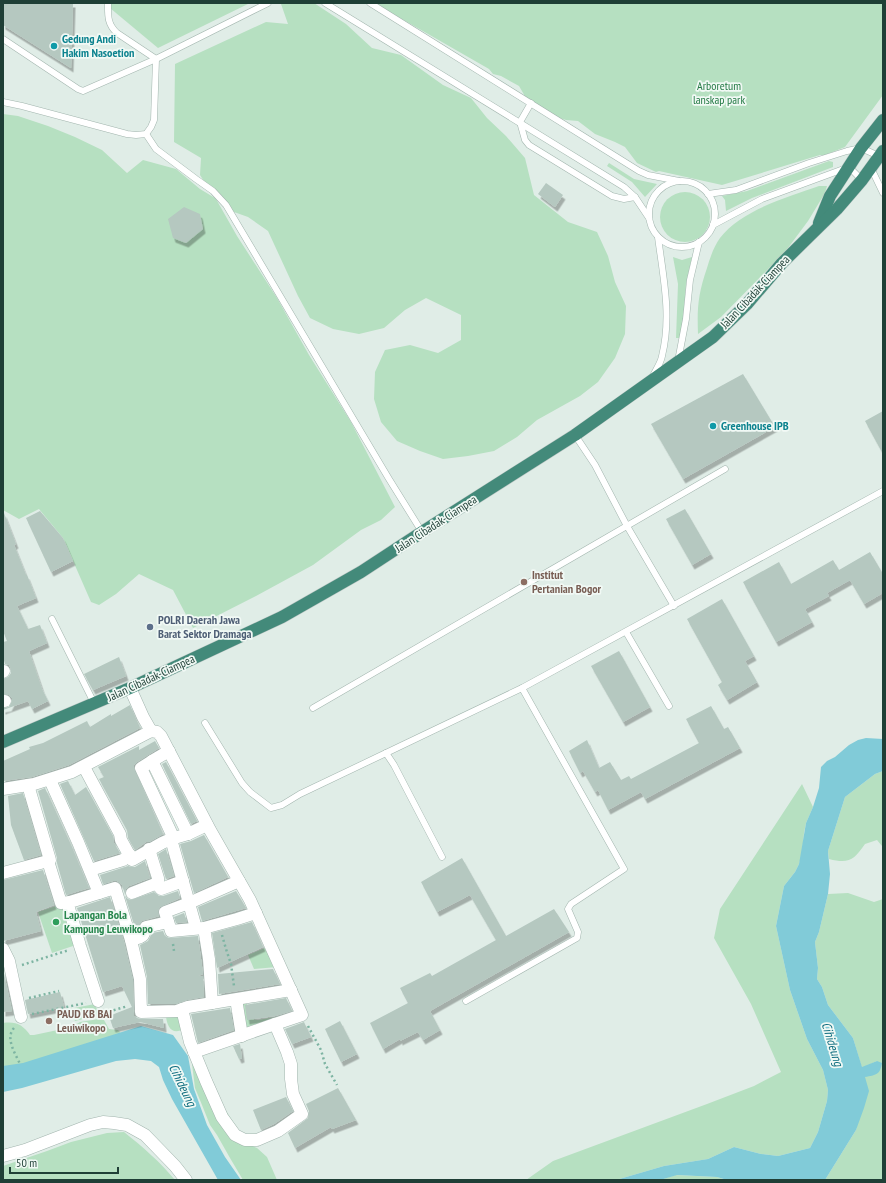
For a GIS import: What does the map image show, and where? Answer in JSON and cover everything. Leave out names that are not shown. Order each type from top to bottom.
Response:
[{"type":"highway","points":[[817,228],[830,196],[862,148],[883,120]]},
{"type":"highway","name":"Jalan Cibadak-Ciampea","points":[[3,742],[130,688],[282,617],[361,572],[575,436],[713,336],[747,304],[782,263],[837,209],[862,180],[881,154]]},
{"type":"street","points":[[130,688],[143,717],[151,730],[157,732],[161,736],[207,825],[256,913],[302,1015],[194,1052]]},
{"type":"street","points":[[3,789],[50,780],[72,772],[84,767],[151,730]]},
{"type":"street","points":[[169,751],[141,768],[172,839],[189,903],[200,928],[209,959],[212,1003]]},
{"type":"street","points":[[152,761],[188,834]]},
{"type":"street","points":[[84,767],[120,834],[121,840],[132,860],[167,840],[188,834],[207,825]]},
{"type":"street","points":[[50,780],[99,893]]},
{"type":"street","points":[[28,785],[50,860]]},
{"type":"street","points":[[149,849],[158,878],[157,884],[161,889],[184,881]]},
{"type":"street","points":[[90,870],[123,860],[130,856]]},
{"type":"street","points":[[3,873],[48,861],[61,903],[70,902],[114,888],[131,940],[140,979],[141,1012],[166,1012],[212,1003],[236,1002],[291,990]]},
{"type":"street","points":[[239,881],[165,912],[171,931],[200,928],[219,924],[256,913]]},
{"type":"street","points":[[132,893],[157,884]]},
{"type":"street","points":[[70,902],[68,907],[100,1006]]},
{"type":"street","points":[[131,940],[143,936],[146,927],[168,922]]},
{"type":"street","points":[[3,949],[11,968],[22,1017]]},
{"type":"street","points":[[236,1002],[242,1036]]},
{"type":"street","points":[[182,1009],[190,1042],[222,1117],[235,1135],[245,1140],[257,1140],[278,1131],[302,1114],[293,1094],[290,1064],[287,1052],[275,1024]]},
{"type":"street","points":[[3,1156],[25,1150],[90,1125],[103,1122],[114,1123],[127,1126],[145,1135],[175,1166],[186,1180]]},
{"type":"lane","points":[[108,3],[108,18],[112,28],[117,33],[156,59]]},
{"type":"lane","points":[[3,39],[83,91],[156,59],[268,3]]},
{"type":"lane","points":[[325,3],[520,122],[624,188],[635,197],[649,218],[658,237],[666,298],[666,325],[662,357],[649,383]]},
{"type":"lane","points":[[370,3],[639,171],[648,175],[690,182],[700,186],[708,194],[713,204],[715,214],[713,225],[707,235],[699,242],[688,246],[677,246],[667,243],[658,237]]},
{"type":"lane","points":[[3,102],[127,134],[146,134],[154,120],[156,59]]},
{"type":"lane","points":[[531,104],[520,122],[525,140],[530,145],[612,196],[624,199],[635,197]]},
{"type":"lane","points":[[146,134],[156,149],[213,191],[226,205],[422,532]]},
{"type":"lane","points":[[708,194],[736,190],[809,163],[847,151],[862,148],[881,154]]},
{"type":"lane","points":[[713,225],[762,199],[849,167],[862,180]]},
{"type":"lane","points":[[871,168],[883,193]]},
{"type":"lane","points":[[649,218],[649,207],[653,197],[660,189],[679,181]]},
{"type":"lane","points":[[678,362],[686,319],[690,280],[699,242]]},
{"type":"lane","points":[[575,436],[595,465],[627,526],[674,606]]},
{"type":"lane","points":[[313,708],[725,469]]},
{"type":"lane","points":[[205,722],[242,783],[250,792],[271,808],[282,805],[300,794],[522,688],[883,491]]},
{"type":"lane","points":[[52,619],[94,703]]},
{"type":"lane","points":[[626,632],[669,706]]},
{"type":"lane","points":[[466,1001],[577,938],[578,932],[568,909],[569,906],[624,870],[522,688]]},
{"type":"lane","points":[[386,753],[394,765],[442,857]]},
{"type":"path","points":[[219,924],[231,964],[236,1002]]},
{"type":"path","points":[[11,968],[80,946]]},
{"type":"path","points":[[18,1000],[59,991]]},
{"type":"path","points":[[20,1064],[10,1037],[14,1027],[22,1024],[22,1017],[100,1006],[105,1013],[140,1002]]},
{"type":"path","points":[[302,1015],[321,1050],[325,1064],[337,1085]]},
{"type":"green space","points":[[111,3],[250,3],[158,48],[110,8]]},
{"type":"green space","points":[[314,3],[346,24],[372,48],[401,55],[443,85],[471,98],[487,118],[506,136],[525,158],[534,195],[568,222],[597,232],[608,256],[615,282],[626,306],[625,334],[615,358],[598,382],[580,396],[537,420],[517,437],[494,451],[443,459],[397,441],[381,422],[374,399],[375,372],[385,350],[410,345],[438,353],[461,340],[461,315],[426,298],[405,310],[384,328],[359,334],[333,329],[310,318],[298,296],[268,231],[248,217],[234,212],[216,199],[237,236],[277,298],[309,355],[351,422],[395,507],[381,520],[361,530],[313,565],[193,628],[173,590],[139,574],[116,594],[99,605],[91,602],[63,538],[39,509],[19,519],[3,510],[3,114],[18,116],[75,137],[102,150],[127,173],[143,160],[176,169],[200,189],[215,198],[200,175],[201,158],[174,142],[175,64],[266,22],[288,24],[281,4]]},
{"type":"green space","name":"Arboretum lanskap park","points":[[374,3],[883,3],[883,95],[845,147],[825,155],[820,155],[722,185],[659,171],[656,172],[637,163],[625,147],[595,134],[578,121],[566,120],[553,116],[526,98],[519,86],[501,76],[493,74],[489,69]]},
{"type":"green space","points":[[829,161],[833,162],[833,167],[752,198],[726,211],[725,200],[722,196],[747,191]]},
{"type":"green space","points":[[609,163],[634,179],[657,184],[645,197],[632,182],[607,166]]},
{"type":"green space","points":[[819,186],[827,186],[825,193],[808,221],[785,252],[721,317],[698,334],[698,309],[700,293],[712,252],[720,238],[729,228],[752,212]]},
{"type":"green space","points":[[680,192],[690,192],[703,199],[710,212],[710,222],[703,235],[690,242],[680,242],[671,238],[664,231],[660,222],[660,212],[664,203],[671,196]]},
{"type":"green space","points":[[673,257],[682,260],[692,257],[686,284],[682,338],[676,338],[678,284]]},
{"type":"green space","points":[[883,771],[883,854],[882,846],[877,840],[865,844],[858,854],[846,861],[829,859],[828,851],[845,797],[875,774]]},
{"type":"green space","points":[[802,784],[813,807],[806,823],[802,854],[799,864],[795,872],[784,886],[776,926],[790,990],[807,1039],[823,1070],[828,1090],[827,1101],[818,1132],[810,1148],[778,1156],[761,1154],[734,1147],[708,1159],[664,1166],[616,1180],[526,1180],[553,1161],[754,1086],[781,1072],[751,1004],[714,938],[720,909]]},
{"type":"green space","points":[[848,893],[874,902],[883,899],[883,1180],[825,1180],[856,1130],[865,1077],[877,1061],[862,1068],[853,1038],[828,1005],[822,987],[817,979],[818,968],[815,942],[819,932],[828,894]]},
{"type":"green space","name":"Lapangan Bola Kampung Leuwikopo","points":[[65,903],[79,944],[52,953],[38,912]]},
{"type":"green space","points":[[267,947],[277,967],[254,969],[248,955]]},
{"type":"green space","points":[[244,999],[247,1003],[247,1010],[251,1019],[258,1020],[281,1016],[250,1029],[245,1027],[240,1008]]},
{"type":"green space","points":[[95,1004],[99,1015],[75,1021],[69,1009]]},
{"type":"green space","points":[[179,1014],[185,1028],[177,1031],[171,1030],[166,1016],[169,1015],[171,1017],[176,1017]]},
{"type":"green space","points":[[99,1019],[104,1020],[109,1029],[118,1030],[121,1033],[114,1043],[3,1075],[3,1023],[19,1024],[30,1035],[34,1035],[72,1027],[80,1022]]},
{"type":"green space","points":[[196,1061],[224,1108],[248,1144],[257,1148],[267,1157],[277,1180],[243,1180],[210,1125],[195,1088],[192,1064]]},
{"type":"green space","points":[[124,1132],[151,1155],[175,1180],[3,1180],[3,1166],[71,1142],[107,1133]]},
{"type":"green space","points":[[675,1175],[717,1177],[727,1180],[660,1180]]},
{"type":"water","name":"Cihideung","points":[[866,738],[883,739],[883,771],[875,774],[845,797],[828,851],[830,874],[828,894],[819,932],[815,942],[818,968],[817,979],[822,987],[828,1005],[853,1038],[862,1067],[877,1061],[882,1063],[877,1074],[865,1077],[869,1091],[856,1130],[825,1180],[727,1180],[717,1177],[677,1175],[660,1180],[616,1180],[664,1166],[708,1159],[734,1147],[761,1154],[778,1156],[810,1148],[818,1132],[827,1101],[828,1090],[823,1070],[807,1039],[790,990],[776,926],[784,886],[795,872],[799,864],[806,823],[819,788],[821,767],[849,745]]},
{"type":"water","name":"Cihideung","points":[[141,1026],[173,1035],[188,1056],[194,1089],[207,1125],[225,1157],[241,1180],[218,1180],[172,1099],[159,1067],[151,1061],[135,1059],[116,1061],[3,1092],[3,1066],[23,1063]]},
{"type":"building","name":"Gedung Andi Hakim Nasoetion","points":[[3,3],[73,3],[71,68],[3,25]]},
{"type":"building","points":[[546,183],[563,195],[555,207],[538,194]]},
{"type":"building","points":[[184,207],[200,214],[203,229],[186,243],[173,238],[168,219]]},
{"type":"building","name":"Greenhouse IPB","points":[[743,374],[775,427],[683,479],[651,424]]},
{"type":"building","points":[[883,411],[883,454],[865,421]]},
{"type":"building","points":[[685,509],[711,554],[692,565],[666,519]]},
{"type":"building","points":[[40,511],[63,538],[73,561],[51,572],[26,518]]},
{"type":"building","points":[[4,513],[16,544],[14,545],[36,598],[17,606],[28,629],[40,625],[47,643],[29,651],[42,689],[48,701],[32,709],[28,701],[3,710],[3,708],[9,707],[12,701],[12,698],[9,695],[3,694],[3,679],[8,677],[11,673],[9,665],[5,664],[3,657],[3,642],[7,641],[3,631]]},
{"type":"building","points":[[870,552],[883,574],[883,593],[864,604],[850,580],[827,593],[829,596],[805,609],[812,622],[776,642],[743,582],[779,562],[791,584],[833,560],[839,570]]},
{"type":"building","points":[[722,599],[754,656],[745,661],[757,682],[727,700],[718,685],[722,682],[687,619]]},
{"type":"building","points":[[619,651],[650,707],[623,722],[591,666]]},
{"type":"building","points":[[119,657],[126,676],[93,690],[84,674]]},
{"type":"building","points":[[130,705],[140,728],[69,765],[32,777],[3,781],[3,761],[30,749],[29,747],[43,743],[87,721],[90,727],[111,714],[111,716]]},
{"type":"building","points":[[711,706],[724,729],[728,727],[740,748],[645,799],[641,792],[608,810],[598,790],[595,792],[583,771],[580,773],[569,751],[587,740],[599,768],[610,762],[621,780],[629,776],[631,779],[699,743],[686,719]]},
{"type":"building","points":[[155,741],[159,748],[137,762],[134,765],[134,768],[163,834],[149,842],[146,842],[135,850],[128,838],[127,830],[99,779],[104,777],[98,767],[139,746],[139,750]]},
{"type":"building","points":[[166,762],[197,821],[191,824],[162,764]]},
{"type":"building","points":[[68,781],[75,795],[86,787],[113,836],[114,843],[120,853],[94,861],[60,784]]},
{"type":"building","points":[[45,788],[89,888],[66,895],[38,791]]},
{"type":"building","points":[[23,793],[41,855],[24,860],[11,825],[8,796]]},
{"type":"building","points":[[204,835],[228,877],[194,893],[180,844]]},
{"type":"building","points":[[166,849],[174,876],[166,879],[158,854]]},
{"type":"building","points":[[462,858],[506,936],[554,909],[569,932],[430,1011],[440,1030],[423,1040],[418,1032],[400,1041],[400,1039],[383,1049],[370,1023],[408,1003],[400,988],[430,973],[432,976],[496,940],[470,895],[437,912],[421,882]]},
{"type":"building","points":[[145,861],[150,878],[129,886],[126,889],[125,894],[122,885],[117,881],[103,884],[100,875],[128,866],[135,867]]},
{"type":"building","points":[[43,870],[54,905],[36,912],[41,931],[3,941],[3,880]]},
{"type":"building","points":[[178,891],[180,898],[160,907],[158,911],[159,916],[142,921],[136,931],[125,896],[131,900],[154,892],[159,896],[163,896]]},
{"type":"building","points":[[236,891],[246,908],[202,921],[198,907]]},
{"type":"building","points":[[110,897],[124,942],[133,980],[134,1016],[141,1019],[163,1019],[164,1028],[140,1022],[113,1028],[109,1016],[132,1007],[122,986],[103,992],[77,908]]},
{"type":"building","points":[[184,913],[187,922],[176,923],[174,917]]},
{"type":"building","points":[[252,922],[263,947],[217,968],[212,933]]},
{"type":"building","points":[[163,931],[165,936],[169,938],[198,936],[203,974],[198,976],[203,976],[204,997],[187,1000],[176,1004],[148,1004],[147,977],[140,945],[148,941],[152,933]]},
{"type":"building","points":[[3,969],[12,1011],[3,1012]]},
{"type":"building","points":[[273,969],[280,984],[219,994],[218,974]]},
{"type":"building","points":[[60,992],[64,1007],[28,1014],[25,1000]]},
{"type":"building","points":[[286,998],[292,1011],[275,1016],[247,1020],[245,1005]]},
{"type":"building","points":[[230,1008],[234,1030],[198,1043],[191,1014]]},
{"type":"building","points":[[340,1021],[357,1054],[341,1062],[325,1029]]},
{"type":"building","points":[[304,1022],[311,1037],[292,1044],[285,1029]]},
{"type":"building","points":[[240,1044],[242,1058],[239,1059],[233,1046]]},
{"type":"building","points":[[338,1088],[356,1120],[332,1129],[331,1127],[295,1148],[288,1133],[308,1118],[309,1111],[306,1104]]},
{"type":"building","points":[[286,1097],[293,1111],[274,1124],[261,1130],[253,1110]]},
{"type":"place","name":"Gedung Andi Hakim Nasoetion","points":[[54,46]]},
{"type":"place","name":"Greenhouse IPB","points":[[713,426]]},
{"type":"place","name":"Institut Pertanian Bogor","points":[[524,582]]},
{"type":"place","name":"POLRI Daerah Jawa Barat Sektor Dramaga","points":[[150,627]]},
{"type":"place","name":"Lapangan Bola Kampung Leuwikopo","points":[[56,922]]},
{"type":"place","name":"PAUD KB BAI Leuiwikopo","points":[[49,1021]]}]
